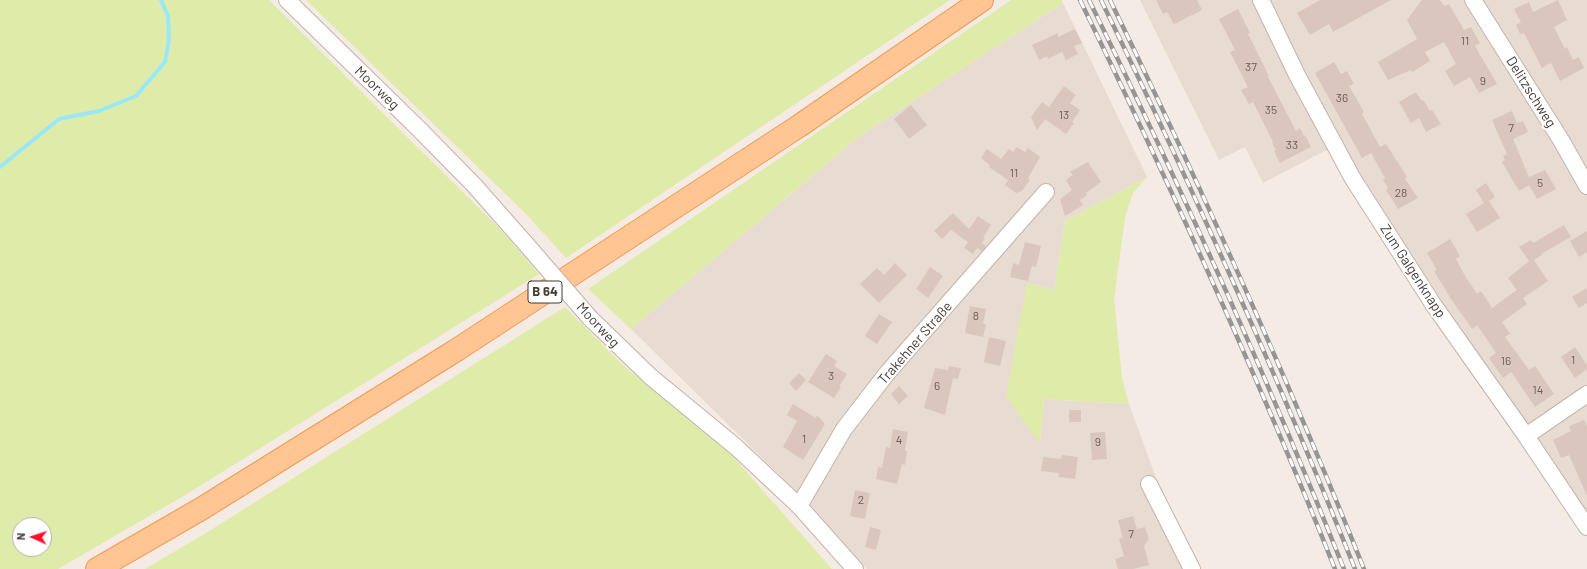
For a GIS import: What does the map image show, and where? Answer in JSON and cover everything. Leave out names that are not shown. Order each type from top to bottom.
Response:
[{"type":"main road","name":"B 64","points":[[97,569],[201,509],[455,351],[799,126],[982,0]]},
{"type":"street","name":"Moorweg","points":[[286,0],[419,129],[474,185],[590,318],[651,378],[736,447],[799,506],[855,569]]},
{"type":"street","name":"Zum Galgenknapp","points":[[1262,0],[1297,75],[1353,179],[1433,304],[1526,436],[1587,527]]},
{"type":"street","name":"Delitzschweg","points":[[1473,0],[1561,140],[1587,186]]},
{"type":"street","name":"Trakehner Straße","points":[[799,506],[844,429],[888,372],[1046,192]]},
{"type":"street","points":[[1526,436],[1587,394]]},
{"type":"street","points":[[1148,484],[1192,569]]},
{"type":"shaded area","points":[[1140,0],[1587,0],[1587,512],[1439,297],[1340,143],[1263,183],[1245,147],[1219,160]]},
{"type":"shaded area","points":[[1063,3],[1147,177],[1065,221],[1054,290],[1027,283],[1040,443],[1044,399],[1129,404],[1156,478],[1199,569],[867,569],[812,507],[631,329],[861,135]]},
{"type":"green space","points":[[0,0],[269,0],[503,232],[539,274],[187,494],[58,569],[0,569]]},
{"type":"green space","points":[[306,0],[950,0],[566,258],[525,213]]},
{"type":"green space","points":[[1011,0],[1062,0],[1063,3],[861,135],[631,329],[588,289]]},
{"type":"green space","points":[[1147,177],[1133,193],[1125,218],[1114,299],[1122,378],[1129,404],[1044,399],[1040,444],[1006,396],[1027,283],[1054,290],[1065,221]]},
{"type":"green space","points":[[565,307],[624,366],[728,451],[832,569],[145,569],[206,533]]},
{"type":"building","points":[[1156,0],[1197,0],[1202,10],[1174,24],[1167,12],[1163,14]]},
{"type":"building","points":[[1320,0],[1391,0],[1333,32],[1329,24],[1310,35],[1297,13]]},
{"type":"building","points":[[1422,0],[1440,0],[1444,6],[1449,4],[1464,30],[1471,27],[1480,43],[1475,46],[1497,84],[1479,93],[1470,77],[1454,86],[1445,71],[1456,64],[1444,42],[1425,52],[1430,61],[1412,72],[1411,70],[1388,80],[1378,62],[1417,39],[1407,20]]},
{"type":"building","points":[[1558,0],[1567,20],[1554,27],[1565,49],[1567,47],[1573,60],[1579,57],[1584,68],[1560,81],[1551,63],[1542,68],[1524,33],[1520,34],[1516,25],[1521,22],[1514,9],[1529,2],[1533,12]]},
{"type":"building","points":[[1238,9],[1250,33],[1248,34],[1269,76],[1268,77],[1296,131],[1300,128],[1311,147],[1280,163],[1274,151],[1276,150],[1272,143],[1273,142],[1253,102],[1249,104],[1241,90],[1248,87],[1230,52],[1235,50],[1219,19]]},
{"type":"building","points":[[1075,29],[1082,43],[1074,46],[1078,54],[1066,60],[1062,52],[1048,59],[1047,56],[1039,60],[1032,45],[1058,33],[1058,37]]},
{"type":"building","points":[[1334,62],[1341,74],[1347,71],[1354,84],[1349,86],[1364,112],[1362,114],[1380,147],[1386,144],[1407,177],[1405,179],[1418,198],[1398,209],[1386,190],[1388,188],[1383,180],[1385,178],[1371,153],[1362,158],[1315,73]]},
{"type":"building","points":[[1064,86],[1076,95],[1070,103],[1080,110],[1072,122],[1074,123],[1066,134],[1045,119],[1037,130],[1031,117],[1042,102],[1049,107]]},
{"type":"building","points":[[1416,92],[1430,111],[1432,110],[1441,124],[1426,132],[1419,118],[1411,123],[1399,102]]},
{"type":"building","points":[[911,105],[927,125],[909,139],[894,119]]},
{"type":"building","points":[[1512,111],[1517,123],[1523,121],[1528,132],[1513,139],[1529,177],[1545,170],[1556,189],[1537,199],[1529,185],[1519,191],[1502,162],[1505,160],[1503,156],[1507,154],[1492,120]]},
{"type":"building","points":[[1017,147],[1025,152],[1028,148],[1040,157],[1028,178],[1030,180],[1022,191],[1016,193],[1005,185],[1008,180],[989,167],[990,165],[981,158],[987,149],[1001,159],[1009,149],[1013,152]]},
{"type":"building","points":[[1088,162],[1101,182],[1086,193],[1087,195],[1080,200],[1083,205],[1065,216],[1060,199],[1072,190],[1066,180],[1073,175],[1070,172]]},
{"type":"building","points":[[1486,183],[1495,197],[1489,201],[1500,218],[1477,232],[1466,214],[1484,203],[1476,190]]},
{"type":"building","points":[[953,213],[969,229],[978,216],[991,225],[983,237],[985,238],[982,243],[986,246],[982,251],[977,248],[973,254],[964,248],[968,242],[951,230],[942,239],[934,231]]},
{"type":"building","points":[[1564,225],[1571,237],[1541,254],[1542,255],[1534,260],[1548,281],[1523,298],[1527,304],[1502,322],[1510,334],[1505,337],[1529,370],[1535,366],[1554,394],[1535,407],[1511,372],[1503,378],[1489,358],[1496,353],[1477,325],[1472,329],[1451,299],[1434,271],[1437,270],[1427,253],[1450,239],[1460,256],[1456,259],[1464,274],[1477,294],[1481,291],[1492,308],[1517,290],[1508,278],[1529,261],[1519,247],[1531,240],[1533,243]]},
{"type":"building","points":[[1587,231],[1587,252],[1579,257],[1570,241]]},
{"type":"building","points":[[1025,242],[1041,246],[1036,267],[1032,266],[1028,281],[1010,277],[1013,263],[1019,265]]},
{"type":"building","points":[[895,263],[907,275],[879,303],[860,284],[877,268],[884,275]]},
{"type":"building","points":[[930,267],[943,276],[928,298],[916,289]]},
{"type":"building","points":[[1587,288],[1587,303],[1579,308],[1572,297]]},
{"type":"building","points":[[970,306],[986,309],[983,324],[986,324],[983,337],[965,333]]},
{"type":"building","points":[[879,314],[892,322],[877,344],[865,336]]},
{"type":"building","points":[[989,337],[1006,341],[1000,366],[984,362]]},
{"type":"building","points":[[1575,347],[1587,365],[1587,369],[1575,378],[1561,357]]},
{"type":"building","points":[[826,354],[837,361],[834,366],[847,374],[839,386],[841,387],[834,398],[808,382]]},
{"type":"building","points":[[949,366],[961,368],[958,379],[953,378],[945,415],[924,408],[935,368],[948,370]]},
{"type":"building","points":[[799,373],[806,380],[796,391],[789,383]]},
{"type":"building","points":[[899,386],[908,396],[899,404],[891,394]]},
{"type":"building","points":[[793,404],[816,418],[817,415],[825,424],[803,460],[783,447],[797,421],[787,415]]},
{"type":"building","points":[[1069,410],[1081,410],[1081,422],[1069,422]]},
{"type":"building","points":[[1584,420],[1587,427],[1587,496],[1569,455],[1561,458],[1553,440],[1571,431],[1569,426]]},
{"type":"building","points":[[893,429],[908,432],[905,451],[907,451],[905,465],[902,464],[897,484],[876,479],[878,467],[882,468],[886,447],[890,448]]},
{"type":"building","points":[[1105,432],[1107,459],[1092,460],[1090,433]]},
{"type":"building","points":[[1062,455],[1078,457],[1075,479],[1058,477],[1059,473],[1041,471],[1043,457],[1061,459]]},
{"type":"building","points":[[855,490],[870,493],[865,519],[850,516]]},
{"type":"building","points":[[1133,516],[1137,529],[1145,527],[1149,539],[1144,546],[1149,565],[1133,569],[1118,569],[1115,559],[1124,556],[1119,539],[1123,538],[1118,520]]},
{"type":"building","points":[[870,527],[881,530],[876,550],[865,547]]},
{"type":"waterway","points":[[0,167],[59,119],[99,111],[136,96],[165,62],[169,39],[168,16],[161,0]]},
{"type":"railway","points":[[1080,0],[1213,282],[1306,497],[1335,569]]},
{"type":"railway","points":[[1089,0],[1190,211],[1254,353],[1344,569]]},
{"type":"railway","points":[[1101,0],[1201,211],[1265,353],[1355,569]]},
{"type":"railway","points":[[1110,0],[1210,211],[1274,353],[1364,569]]}]
